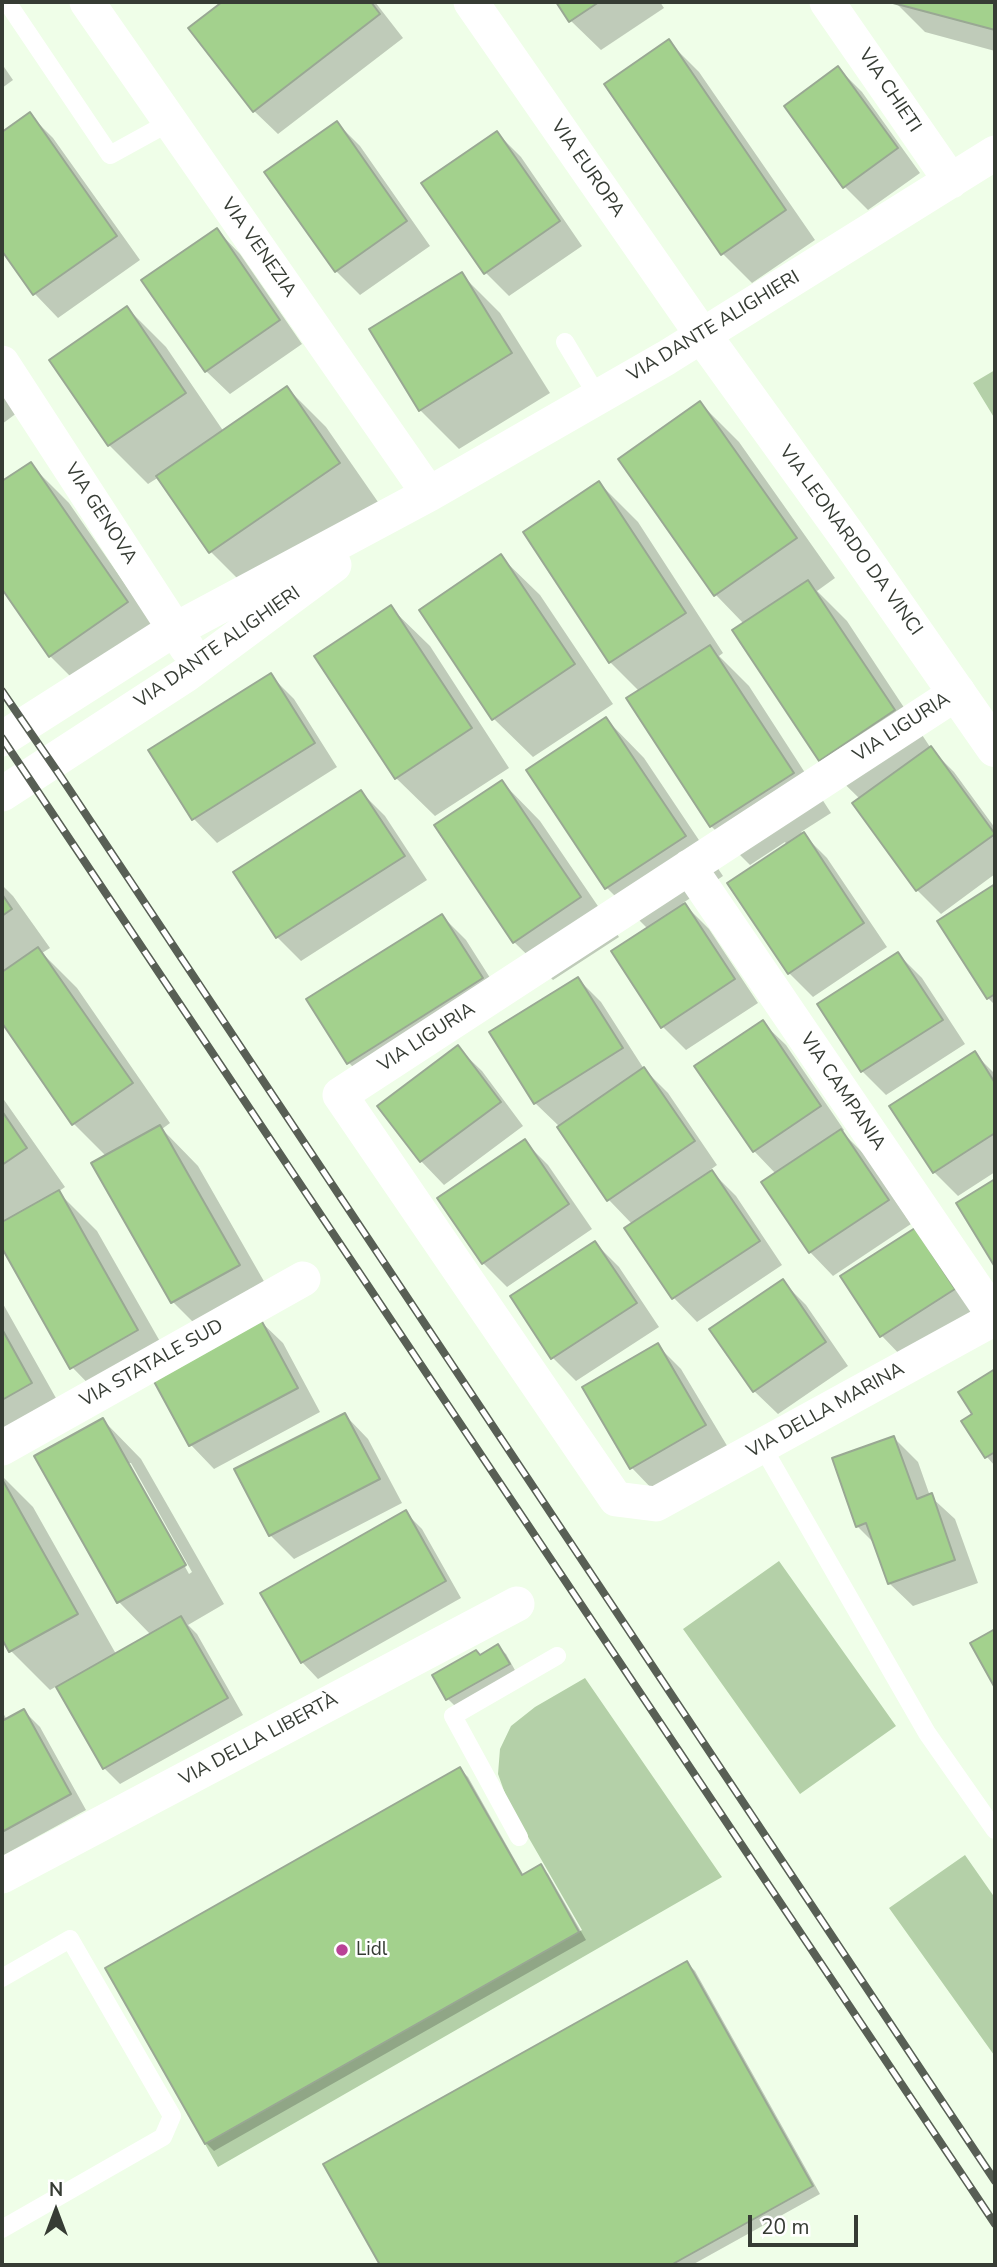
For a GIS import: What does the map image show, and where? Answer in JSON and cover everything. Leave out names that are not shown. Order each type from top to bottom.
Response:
[{"type":"street","name":"VIA VENEZIA","points":[[87,2],[429,494]]},
{"type":"street","name":"VIA EUROPA","points":[[471,2],[703,336]]},
{"type":"street","name":"VIA CHIETI","points":[[827,2],[951,181]]},
{"type":"street","name":"VIA DANTE ALIGHIERI","points":[[2,739],[175,630],[429,494],[703,336],[995,153]]},
{"type":"street","name":"VIA LEONARDO DA VINCI","points":[[703,336],[958,692],[995,748]]},
{"type":"street","name":"VIA GENOVA","points":[[2,363],[198,666]]},
{"type":"street","name":"VIA DANTE ALIGHIERI","points":[[2,794],[198,666],[429,494]]},
{"type":"street","name":"VIA LIGURIA","points":[[656,1504],[616,1499],[340,1095],[958,692]]},
{"type":"street","name":"VIA CAMPANIA","points":[[689,867],[995,1317]]},
{"type":"street","name":"VIA STATALE SUD","points":[[2,1448],[303,1279]]},
{"type":"street","name":"VIA DELLA MARINA","points":[[656,1504],[995,1317]]},
{"type":"street","name":"VIA DELLA LIBERTÀ","points":[[2,1876],[517,1604]]},
{"type":"lane","points":[[7,2],[110,155],[170,122]]},
{"type":"lane","points":[[565,342],[598,397]]},
{"type":"lane","points":[[762,1446],[927,1733],[995,1830]]},
{"type":"lane","points":[[519,1837],[453,1716],[557,1656]]},
{"type":"lane","points":[[2,1978],[70,1939],[172,2116],[163,2137],[2,2229]]},
{"type":"green space","points":[[995,370],[995,419],[973,383]]},
{"type":"green space","points":[[779,1561],[896,1726],[800,1794],[683,1629]]},
{"type":"green space","points":[[585,1678],[722,1877],[218,2167],[205,2144],[582,1930],[508,1802],[498,1774],[500,1749],[511,1726],[535,1707]]},
{"type":"green space","points":[[965,1855],[995,1898],[994,2055],[889,1908]]},
{"type":"building","points":[[222,2],[371,2],[380,14],[253,112],[188,28]]},
{"type":"building","points":[[556,2],[599,2],[569,22]]},
{"type":"building","points":[[995,2],[995,30],[893,3]]},
{"type":"building","points":[[669,39],[786,210],[721,255],[604,84]]},
{"type":"building","points":[[838,66],[898,148],[843,188],[784,106]]},
{"type":"building","points":[[30,112],[117,236],[33,295],[2,251],[2,132]]},
{"type":"building","points":[[337,121],[407,221],[335,272],[264,172]]},
{"type":"building","points":[[497,131],[560,221],[484,274],[421,183]]},
{"type":"building","points":[[217,228],[280,320],[205,372],[141,280]]},
{"type":"building","points":[[462,272],[512,353],[419,411],[369,329]]},
{"type":"building","points":[[127,306],[186,393],[108,446],[49,360]]},
{"type":"building","points":[[287,386],[340,463],[209,553],[156,476]]},
{"type":"building","points":[[700,401],[797,538],[714,596],[618,459]]},
{"type":"building","points":[[31,462],[128,602],[49,657],[2,589],[2,481]]},
{"type":"building","points":[[599,481],[686,613],[609,663],[523,532]]},
{"type":"building","points":[[501,554],[575,664],[492,720],[419,610]]},
{"type":"building","points":[[808,580],[895,710],[819,761],[732,630]]},
{"type":"building","points":[[391,605],[472,728],[395,779],[314,656]]},
{"type":"building","points":[[710,645],[794,773],[710,827],[626,698]]},
{"type":"building","points":[[271,673],[315,743],[192,820],[148,750]]},
{"type":"building","points":[[606,717],[686,836],[605,889],[526,770]]},
{"type":"building","points":[[931,746],[995,834],[916,891],[852,803]]},
{"type":"building","points":[[502,780],[581,897],[513,943],[434,825]]},
{"type":"building","points":[[361,790],[405,856],[276,938],[233,872]]},
{"type":"building","points":[[804,832],[864,923],[788,974],[727,883]]},
{"type":"building","points":[[995,884],[995,994],[987,999],[937,921]]},
{"type":"building","points":[[2,894],[12,909],[2,916]]},
{"type":"building","points":[[685,903],[735,979],[661,1028],[611,951]]},
{"type":"building","points":[[442,914],[483,978],[347,1064],[306,999]]},
{"type":"building","points":[[38,947],[133,1083],[72,1125],[2,1023],[2,972]]},
{"type":"building","points":[[898,952],[943,1020],[861,1072],[817,1004]]},
{"type":"building","points":[[578,977],[623,1048],[534,1104],[489,1032]]},
{"type":"building","points":[[763,1020],[821,1106],[753,1152],[694,1066]]},
{"type":"building","points":[[458,1045],[501,1102],[420,1162],[377,1106]]},
{"type":"building","points":[[975,1051],[995,1083],[995,1133],[933,1173],[889,1106]]},
{"type":"building","points":[[644,1067],[695,1141],[607,1201],[557,1127]]},
{"type":"building","points":[[2,1111],[27,1148],[2,1165]]},
{"type":"building","points":[[160,1125],[240,1265],[171,1303],[91,1163]]},
{"type":"building","points":[[841,1129],[889,1200],[809,1253],[761,1182]]},
{"type":"building","points":[[525,1139],[569,1204],[482,1264],[437,1198]]},
{"type":"building","points":[[712,1170],[760,1241],[672,1299],[624,1228]]},
{"type":"building","points":[[995,1179],[995,1267],[956,1203]]},
{"type":"building","points":[[59,1190],[138,1330],[70,1369],[2,1248],[2,1222]]},
{"type":"building","points":[[915,1228],[955,1289],[880,1337],[840,1276]]},
{"type":"building","points":[[595,1241],[637,1303],[551,1359],[510,1296]]},
{"type":"building","points":[[783,1279],[826,1342],[753,1392],[709,1329]]},
{"type":"building","points":[[260,1318],[298,1388],[189,1446],[151,1376]]},
{"type":"building","points":[[2,1329],[32,1383],[2,1400]]},
{"type":"building","points":[[658,1343],[706,1425],[630,1469],[582,1387]]},
{"type":"building","points":[[995,1369],[995,1452],[985,1458],[961,1421],[972,1414],[958,1392]]},
{"type":"building","points":[[345,1413],[380,1479],[269,1536],[234,1469]]},
{"type":"building","points":[[103,1418],[186,1565],[117,1603],[34,1456]]},
{"type":"building","points":[[894,1436],[917,1499],[932,1493],[955,1560],[888,1584],[866,1523],[856,1527],[832,1458]]},
{"type":"building","points":[[2,1479],[78,1614],[9,1652],[2,1639]]},
{"type":"building","points":[[406,1510],[446,1581],[301,1663],[260,1593]]},
{"type":"building","points":[[181,1616],[228,1698],[103,1769],[56,1687]]},
{"type":"building","points":[[995,1629],[995,1688],[970,1643]]},
{"type":"building","points":[[498,1644],[510,1664],[446,1700],[432,1675],[476,1650],[480,1655]]},
{"type":"building","points":[[24,1709],[71,1794],[2,1832],[2,1721]]},
{"type":"building","name":"Lidl","points":[[460,1767],[522,1875],[541,1864],[579,1932],[205,2144],[105,1968]]},
{"type":"building","points":[[687,1961],[813,2186],[671,2265],[380,2265],[323,2164]]},
{"type":"railway","points":[[2,691],[995,2181]]},
{"type":"railway","points":[[2,738],[995,2224]]},
{"type":"place","name":"Lidl","points":[[342,1950]]}]
